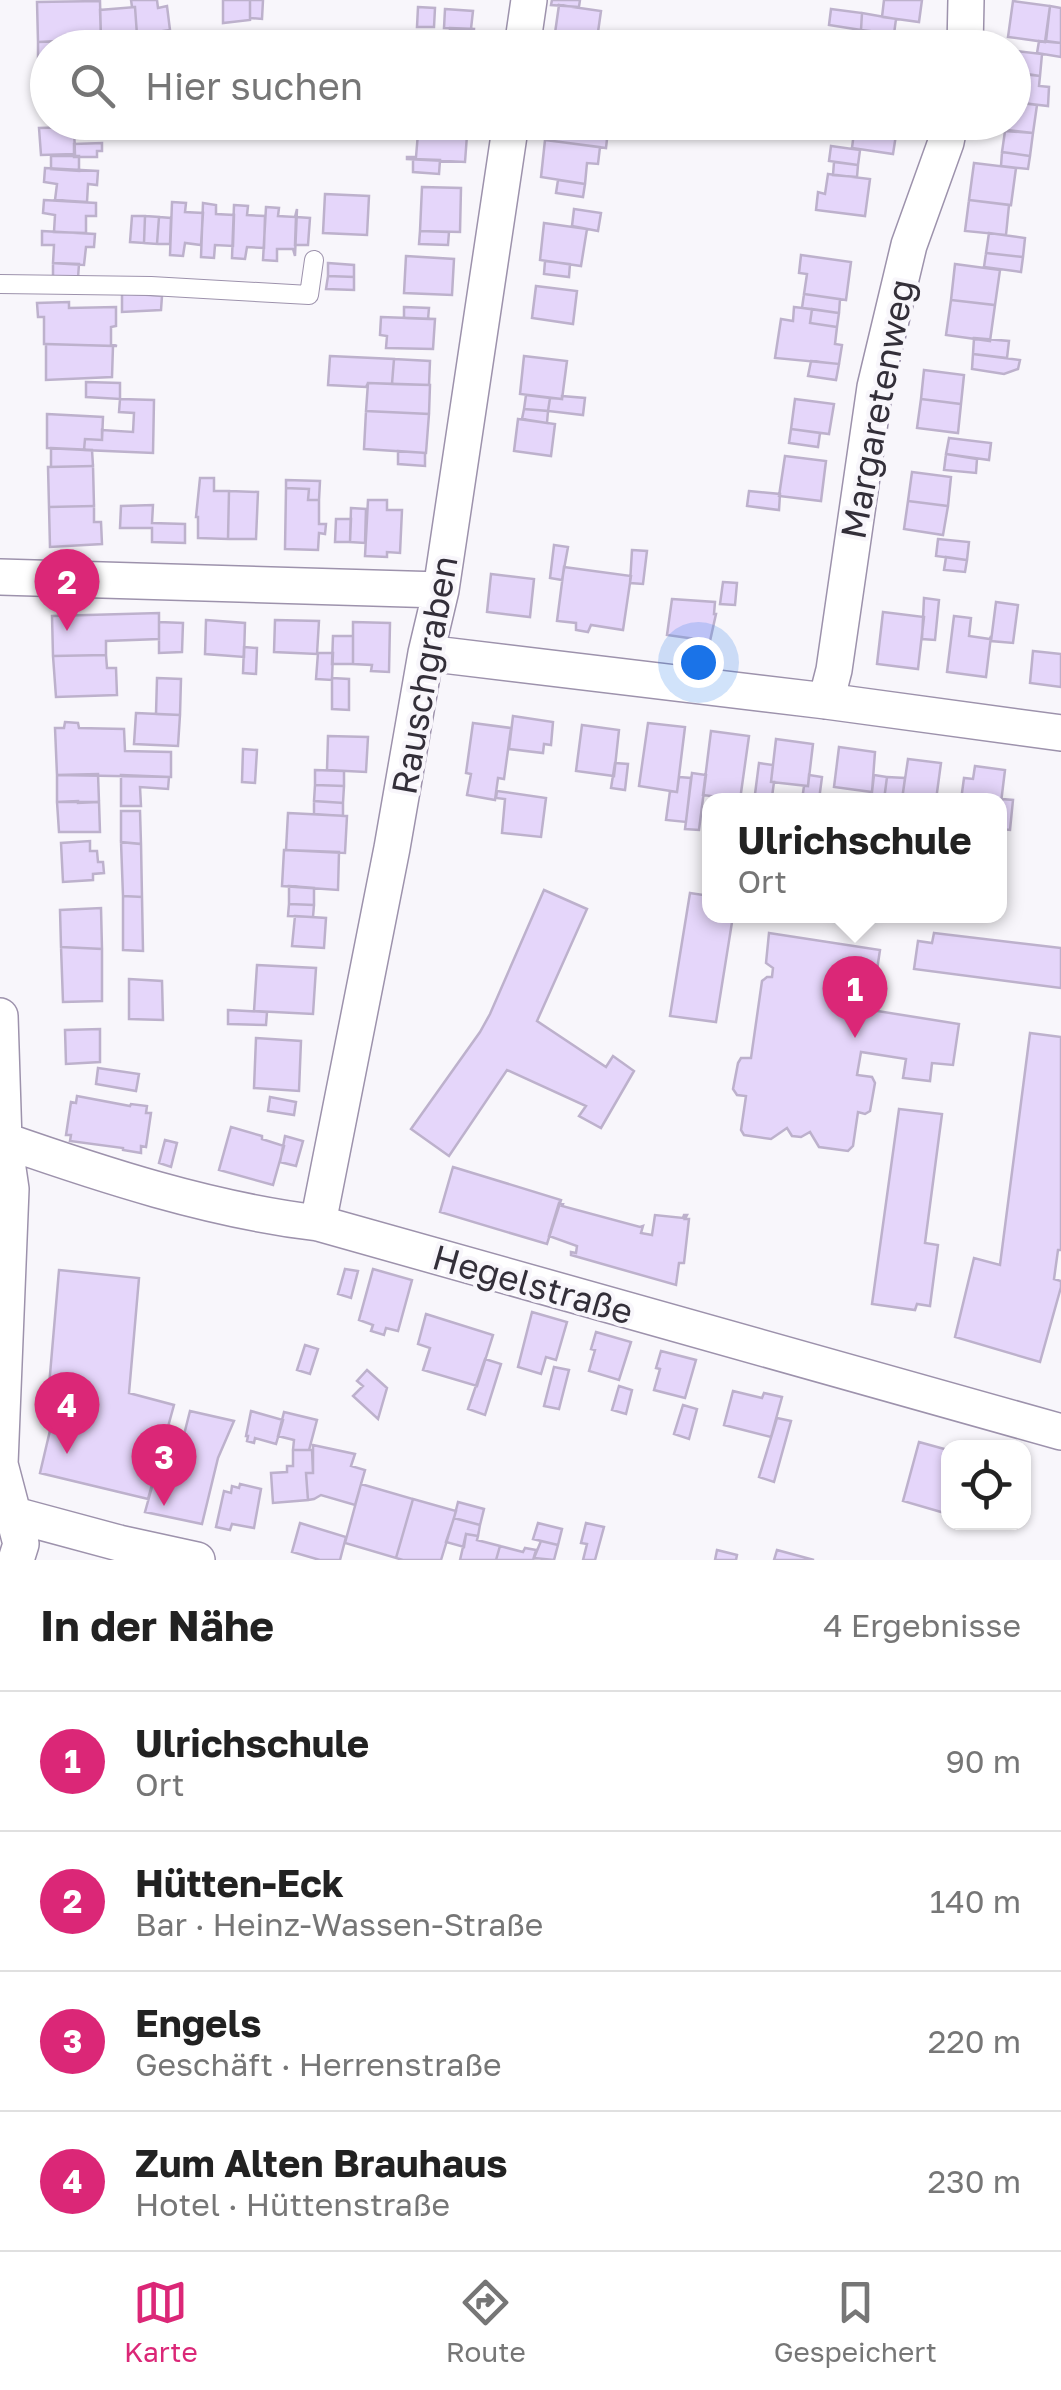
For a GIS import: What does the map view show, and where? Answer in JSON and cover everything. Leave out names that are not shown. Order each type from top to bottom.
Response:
[{"type":"street","points":[[525,30],[529,0]]},
{"type":"street","points":[[966,0],[966,30]]},
{"type":"street","name":"Rauschgraben","points":[[318,1223],[441,590],[508,140]]},
{"type":"street","name":"Margaretenweg","points":[[826,701],[834,670],[875,387],[909,244],[946,140]]},
{"type":"street","points":[[0,577],[441,590]]},
{"type":"street","points":[[426,653],[1061,733]]},
{"type":"street","points":[[0,1016],[2,1140],[11,1189],[0,1464],[6,1512],[21,1544],[16,1560]]},
{"type":"street","name":"Hegelstraße","points":[[2,1140],[160,1189],[265,1216],[318,1223],[1061,1432]]},
{"type":"street","points":[[6,1512],[196,1560]]},
{"type":"lane","points":[[0,284],[152,286],[309,295],[314,260]]},
{"type":"building","points":[[131,0],[157,0],[158,8],[167,6],[170,30],[137,30]]},
{"type":"building","points":[[223,0],[250,0],[250,20],[223,23]]},
{"type":"building","points":[[250,0],[263,0],[262,19],[250,18]]},
{"type":"building","points":[[552,0],[580,0],[579,7],[551,5]]},
{"type":"building","points":[[884,0],[922,0],[919,22],[882,17]]},
{"type":"building","points":[[100,1],[101,30],[38,30],[37,2]]},
{"type":"building","points":[[1013,1],[1050,6],[1045,42],[1031,40],[1031,30],[1009,30]]},
{"type":"building","points":[[559,5],[601,11],[598,30],[555,30]]},
{"type":"building","points":[[1050,6],[1061,8],[1061,43],[1046,41]]},
{"type":"building","points":[[135,7],[137,30],[101,30],[100,10]]},
{"type":"building","points":[[418,7],[435,8],[434,27],[417,27]]},
{"type":"building","points":[[445,9],[473,11],[471,29],[444,28]]},
{"type":"building","points":[[831,9],[862,13],[861,30],[829,25]]},
{"type":"building","points":[[862,13],[896,19],[895,30],[861,30]]},
{"type":"building","points":[[1039,41],[1061,43],[1061,57],[1037,53]]},
{"type":"building","points":[[1031,53],[1042,54],[1040,76],[1031,75]]},
{"type":"building","points":[[1031,75],[1040,76],[1039,86],[1049,87],[1048,106],[1031,104]]},
{"type":"building","points":[[1031,104],[1037,105],[1031,133]]},
{"type":"building","points":[[1033,133],[1030,156],[1002,152],[1004,140],[1031,140]]},
{"type":"building","points":[[40,140],[74,140],[75,154],[41,155]]},
{"type":"building","points":[[417,140],[467,140],[465,162],[407,159],[416,157]]},
{"type":"building","points":[[545,140],[607,140],[606,148]]},
{"type":"building","points":[[545,140],[600,147],[598,164],[587,163],[585,184],[541,177]]},
{"type":"building","points":[[853,140],[895,140],[893,154],[852,148]]},
{"type":"building","points":[[102,143],[97,157],[74,157],[74,144]]},
{"type":"building","points":[[831,146],[860,150],[858,165],[829,161]]},
{"type":"building","points":[[1002,152],[1030,156],[1028,169],[1001,166]]},
{"type":"building","points":[[51,156],[79,156],[79,171],[51,169]]},
{"type":"building","points":[[413,159],[440,160],[439,174],[413,172]]},
{"type":"building","points":[[834,162],[858,165],[857,177],[833,175]]},
{"type":"building","points":[[974,163],[1016,168],[1011,205],[969,200]]},
{"type":"building","points":[[45,168],[98,171],[97,185],[88,184],[87,202],[55,200],[57,184],[44,182]]},
{"type":"building","points":[[828,174],[870,179],[865,216],[816,210],[818,192],[825,194]]},
{"type":"building","points":[[558,180],[585,184],[583,197],[556,193]]},
{"type":"building","points":[[422,187],[461,188],[460,232],[420,231]]},
{"type":"building","points":[[325,194],[369,196],[367,235],[323,233]]},
{"type":"building","points":[[44,200],[96,203],[96,216],[86,216],[86,233],[54,232],[55,215],[43,213]]},
{"type":"building","points":[[969,200],[1009,205],[1006,235],[965,231]]},
{"type":"building","points":[[172,202],[186,203],[185,212],[203,213],[201,245],[185,243],[183,256],[170,255]]},
{"type":"building","points":[[203,203],[216,205],[216,214],[234,215],[233,246],[215,245],[214,258],[201,257]]},
{"type":"building","points":[[234,205],[248,206],[247,215],[265,216],[264,248],[247,247],[245,259],[232,258]]},
{"type":"building","points":[[266,207],[279,208],[278,216],[295,217],[297,209],[295,256],[293,249],[277,249],[277,261],[263,260]]},
{"type":"building","points":[[574,209],[601,213],[598,231],[572,226]]},
{"type":"building","points":[[132,216],[145,216],[144,243],[130,242]]},
{"type":"building","points":[[145,216],[159,217],[157,244],[144,243]]},
{"type":"building","points":[[159,217],[171,218],[170,244],[157,244]]},
{"type":"building","points":[[296,217],[310,218],[308,245],[295,245]]},
{"type":"building","points":[[544,223],[587,229],[581,266],[540,260]]},
{"type":"building","points":[[42,231],[95,234],[94,247],[86,247],[84,265],[53,263],[54,245],[42,245]]},
{"type":"building","points":[[420,231],[449,232],[448,245],[419,244]]},
{"type":"building","points":[[989,233],[1025,238],[1023,257],[986,253]]},
{"type":"building","points":[[986,253],[1023,257],[1021,272],[984,267]]},
{"type":"building","points":[[801,255],[851,262],[846,300],[804,294],[807,274],[799,273]]},
{"type":"building","points":[[406,256],[454,259],[452,295],[404,293]]},
{"type":"building","points":[[545,261],[570,264],[569,277],[544,274]]},
{"type":"building","points":[[53,263],[79,264],[78,278],[53,276]]},
{"type":"building","points":[[328,263],[354,265],[354,277],[328,276]]},
{"type":"building","points":[[955,264],[1000,270],[995,305],[951,300]]},
{"type":"building","points":[[328,276],[354,277],[354,290],[326,289]]},
{"type":"building","points":[[536,286],[577,291],[573,324],[532,318]]},
{"type":"building","points":[[122,293],[162,296],[161,310],[122,312]]},
{"type":"building","points":[[804,294],[840,299],[839,313],[802,308]]},
{"type":"building","points":[[951,300],[995,305],[990,341],[946,335]]},
{"type":"building","points":[[69,302],[69,308],[116,307],[111,344],[117,346],[44,344],[44,317],[38,317],[37,303]]},
{"type":"building","points":[[404,307],[429,308],[428,319],[404,318]]},
{"type":"building","points":[[794,307],[812,309],[810,323],[837,327],[835,344],[842,345],[839,364],[775,358],[781,319],[793,321]]},
{"type":"building","points":[[812,309],[839,313],[837,327],[810,323]]},
{"type":"building","points":[[381,317],[435,319],[433,349],[386,348],[387,336],[380,335]]},
{"type":"building","points":[[974,338],[1009,341],[1007,358],[973,354]]},
{"type":"building","points":[[46,344],[113,346],[112,377],[46,380]]},
{"type":"building","points":[[973,354],[1020,360],[1018,369],[1004,374],[972,369]]},
{"type":"building","points":[[330,356],[394,359],[392,384],[328,385]]},
{"type":"building","points":[[524,356],[567,361],[562,399],[520,394]]},
{"type":"building","points":[[394,359],[430,361],[429,385],[392,384]]},
{"type":"building","points":[[811,361],[839,364],[836,380],[808,376]]},
{"type":"building","points":[[924,370],[964,375],[961,404],[921,399]]},
{"type":"building","points":[[86,382],[120,383],[120,399],[86,397]]},
{"type":"building","points":[[368,383],[430,385],[429,414],[366,411]]},
{"type":"building","points":[[526,395],[550,398],[548,411],[524,409]]},
{"type":"building","points":[[550,398],[585,398],[583,415],[548,411]]},
{"type":"building","points":[[120,399],[154,400],[153,453],[84,450],[85,439],[102,440],[102,430],[133,432],[134,413],[119,412]]},
{"type":"building","points":[[795,399],[834,404],[829,434],[791,429]]},
{"type":"building","points":[[921,399],[961,404],[958,433],[917,428]]},
{"type":"building","points":[[524,409],[548,411],[547,423],[522,419]]},
{"type":"building","points":[[366,411],[429,414],[426,453],[364,449]]},
{"type":"building","points":[[47,414],[103,417],[102,440],[85,439],[84,450],[47,448]]},
{"type":"building","points":[[518,419],[555,424],[551,456],[514,451]]},
{"type":"building","points":[[791,429],[820,433],[818,447],[789,443]]},
{"type":"building","points":[[949,438],[991,443],[989,460],[946,454]]},
{"type":"building","points":[[51,448],[92,450],[93,466],[51,467]]},
{"type":"building","points":[[398,451],[425,453],[425,466],[398,464]]},
{"type":"building","points":[[946,454],[977,459],[976,473],[944,470]]},
{"type":"building","points":[[785,456],[826,461],[821,501],[779,496]]},
{"type":"building","points":[[93,466],[94,506],[49,507],[48,467]]},
{"type":"building","points":[[912,472],[951,477],[948,506],[908,501]]},
{"type":"building","points":[[200,478],[214,478],[214,491],[229,491],[228,539],[198,538]]},
{"type":"building","points":[[286,480],[320,481],[319,500],[308,500],[309,489],[286,488]]},
{"type":"building","points":[[286,488],[309,489],[308,500],[319,500],[319,524],[326,524],[325,534],[319,533],[318,550],[285,549]]},
{"type":"building","points":[[229,491],[258,492],[256,539],[228,539]]},
{"type":"building","points":[[749,491],[780,494],[779,510],[747,506]]},
{"type":"building","points":[[368,500],[387,500],[387,510],[402,510],[400,553],[365,556]]},
{"type":"building","points":[[908,501],[948,506],[943,535],[904,529]]},
{"type":"building","points":[[153,505],[152,523],[185,524],[185,543],[152,542],[152,528],[120,528],[121,506]]},
{"type":"building","points":[[94,506],[94,522],[101,522],[102,544],[50,547],[49,507]]},
{"type":"building","points":[[351,508],[366,509],[365,543],[350,542]]},
{"type":"building","points":[[336,519],[351,519],[350,542],[335,542]]},
{"type":"building","points":[[938,539],[969,542],[967,560],[936,556]]},
{"type":"building","points":[[554,545],[568,547],[562,580],[550,578]]},
{"type":"building","points":[[632,550],[647,551],[643,584],[630,583]]},
{"type":"building","points":[[946,557],[967,560],[965,572],[944,570]]},
{"type":"building","points":[[564,567],[631,576],[623,630],[591,625],[588,632],[576,630],[576,623],[557,621]]},
{"type":"building","points":[[491,574],[534,579],[530,617],[487,612]]},
{"type":"building","points":[[723,582],[737,583],[735,605],[720,604]]},
{"type":"building","points":[[924,598],[939,600],[935,640],[922,639]]},
{"type":"building","points":[[672,599],[715,602],[710,641],[667,635]]},
{"type":"building","points":[[996,602],[1018,605],[1013,643],[991,641]]},
{"type":"building","points":[[883,612],[924,617],[918,669],[877,664]]},
{"type":"building","points":[[159,613],[159,639],[106,641],[106,655],[53,656],[52,616]]},
{"type":"building","points":[[954,616],[971,618],[969,636],[991,636],[986,677],[947,672]]},
{"type":"building","points":[[206,620],[245,623],[244,657],[205,654]]},
{"type":"building","points":[[275,620],[319,621],[317,654],[274,652]]},
{"type":"building","points":[[159,622],[183,623],[182,652],[159,653]]},
{"type":"building","points":[[353,622],[390,623],[389,672],[371,671],[372,665],[353,664]]},
{"type":"building","points":[[333,636],[353,636],[353,664],[332,664]]},
{"type":"building","points":[[244,647],[257,648],[256,674],[243,673]]},
{"type":"building","points":[[1033,651],[1061,654],[1061,687],[1030,683]]},
{"type":"building","points":[[318,653],[333,653],[332,680],[316,679]]},
{"type":"building","points":[[106,655],[107,668],[116,668],[117,695],[56,697],[53,656]]},
{"type":"building","points":[[157,678],[181,679],[180,715],[156,714]]},
{"type":"building","points":[[332,678],[349,679],[349,710],[332,709]]},
{"type":"building","points":[[136,713],[180,715],[178,746],[134,744]]},
{"type":"building","points":[[513,716],[553,722],[551,745],[544,744],[543,753],[509,749]]},
{"type":"building","points":[[65,722],[78,723],[79,728],[124,729],[125,751],[171,752],[171,777],[57,775],[55,728],[64,728]]},
{"type":"building","points":[[473,723],[511,728],[504,779],[498,778],[495,800],[467,795]]},
{"type":"building","points":[[648,723],[685,727],[677,792],[639,786]]},
{"type":"building","points":[[582,725],[619,730],[614,776],[576,771]]},
{"type":"building","points":[[711,731],[749,736],[741,793],[703,793]]},
{"type":"building","points":[[328,736],[368,737],[366,772],[327,770]]},
{"type":"building","points":[[776,739],[813,744],[808,786],[771,782]]},
{"type":"building","points":[[839,747],[875,752],[872,792],[834,787]]},
{"type":"building","points":[[243,749],[257,750],[255,783],[242,782]]},
{"type":"building","points":[[908,759],[941,763],[937,793],[903,793]]},
{"type":"building","points":[[615,763],[628,764],[625,790],[611,788]]},
{"type":"building","points":[[759,763],[773,765],[773,793],[755,793]]},
{"type":"building","points":[[975,766],[1005,770],[1002,793],[962,793],[964,778],[973,779]]},
{"type":"building","points":[[315,770],[344,771],[344,786],[315,785]]},
{"type":"building","points":[[692,773],[706,775],[699,830],[685,829]]},
{"type":"building","points":[[98,774],[99,802],[57,802],[57,775]]},
{"type":"building","points":[[121,775],[169,777],[168,789],[140,787],[141,806],[121,806]]},
{"type":"building","points":[[809,775],[822,777],[820,793],[803,793],[804,786],[808,786]]},
{"type":"building","points":[[874,775],[887,777],[885,793],[872,793]]},
{"type":"building","points":[[679,777],[691,778],[686,822],[666,820],[670,791],[677,792]]},
{"type":"building","points":[[887,777],[905,778],[903,793],[885,793]]},
{"type":"building","points":[[315,785],[344,786],[343,803],[314,801]]},
{"type":"building","points":[[497,791],[546,798],[541,837],[502,833],[505,799],[496,798]]},
{"type":"building","points":[[1007,799],[1013,800],[1007,830]]},
{"type":"building","points":[[314,801],[343,803],[343,816],[314,814]]},
{"type":"building","points":[[57,802],[99,802],[100,832],[59,832]]},
{"type":"building","points":[[121,811],[140,811],[141,844],[121,842]]},
{"type":"building","points":[[288,813],[347,816],[345,853],[286,850]]},
{"type":"building","points":[[90,841],[90,851],[97,851],[104,873],[93,874],[93,880],[63,882],[61,843]]},
{"type":"building","points":[[121,842],[141,844],[142,897],[123,896]]},
{"type":"building","points":[[284,850],[339,852],[338,890],[282,886]]},
{"type":"building","points":[[289,886],[314,888],[314,905],[289,904]]},
{"type":"building","points":[[544,890],[587,909],[537,1021],[606,1067],[613,1056],[634,1071],[601,1128],[579,1116],[586,1106],[507,1070],[449,1156],[411,1129],[480,1032]]},
{"type":"building","points":[[690,893],[702,895],[702,923],[732,923],[716,1022],[670,1016]]},
{"type":"building","points":[[123,896],[142,897],[143,951],[123,950]]},
{"type":"building","points":[[289,904],[314,905],[313,917],[288,916]]},
{"type":"building","points":[[101,908],[102,949],[61,947],[60,910]]},
{"type":"building","points":[[295,916],[326,918],[324,948],[292,946]]},
{"type":"building","points":[[769,933],[880,950],[871,1010],[959,1024],[953,1065],[932,1063],[930,1081],[903,1078],[906,1059],[861,1052],[857,1075],[872,1077],[875,1083],[870,1111],[858,1112],[853,1146],[848,1151],[819,1147],[810,1132],[792,1136],[787,1128],[771,1139],[744,1135],[741,1130],[746,1096],[737,1095],[733,1089],[738,1063],[741,1058],[751,1058],[762,981],[772,977],[773,968],[766,963]]},
{"type":"building","points":[[934,933],[1061,948],[1061,988],[914,969],[918,941],[932,943]]},
{"type":"building","points":[[61,947],[102,949],[102,1001],[63,1002]]},
{"type":"building","points":[[257,965],[316,968],[313,1014],[254,1011]]},
{"type":"building","points":[[129,979],[162,981],[163,1020],[129,1019]]},
{"type":"building","points":[[228,1010],[267,1012],[266,1025],[228,1024]]},
{"type":"building","points":[[100,1029],[100,1062],[66,1064],[65,1030]]},
{"type":"building","points":[[1030,1033],[1061,1037],[1061,1250],[1054,1279],[1061,1281],[1061,1287],[1040,1362],[955,1337],[974,1258],[1000,1265]]},
{"type":"building","points":[[256,1038],[301,1041],[299,1091],[254,1088]]},
{"type":"building","points":[[98,1068],[139,1074],[136,1091],[96,1084]]},
{"type":"building","points":[[77,1096],[147,1106],[146,1113],[151,1113],[146,1147],[141,1146],[141,1153],[70,1141],[71,1135],[66,1135],[71,1102],[76,1103]]},
{"type":"building","points":[[270,1097],[296,1102],[294,1115],[268,1111]]},
{"type":"building","points":[[899,1109],[942,1114],[925,1243],[938,1245],[930,1306],[917,1304],[915,1310],[872,1304]]},
{"type":"building","points":[[231,1127],[284,1146],[273,1185],[219,1170]]},
{"type":"building","points":[[285,1136],[303,1141],[296,1166],[280,1162]]},
{"type":"building","points":[[165,1140],[177,1143],[171,1167],[159,1163]]},
{"type":"building","points":[[453,1167],[561,1200],[547,1244],[440,1212]]},
{"type":"building","points":[[559,1203],[643,1226],[641,1233],[652,1235],[655,1215],[687,1215],[684,1263],[679,1263],[676,1285],[571,1255],[576,1253],[577,1246],[549,1236]]},
{"type":"building","points":[[345,1269],[358,1271],[351,1298],[338,1294]]},
{"type":"building","points":[[373,1269],[412,1280],[398,1331],[386,1328],[384,1335],[371,1331],[373,1325],[359,1320]]},
{"type":"building","points":[[59,1270],[139,1278],[129,1393],[174,1405],[148,1499],[40,1473],[52,1422],[46,1421]]},
{"type":"building","points":[[532,1312],[567,1322],[556,1360],[546,1357],[541,1374],[518,1367]]},
{"type":"building","points":[[426,1314],[493,1335],[477,1386],[423,1370],[430,1348],[418,1344]]},
{"type":"building","points":[[596,1332],[631,1342],[619,1380],[589,1371]]},
{"type":"building","points":[[305,1345],[318,1349],[310,1374],[297,1370]]},
{"type":"building","points":[[661,1351],[696,1360],[685,1398],[654,1390]]},
{"type":"building","points":[[485,1359],[501,1364],[485,1415],[468,1409]]},
{"type":"building","points":[[554,1367],[569,1370],[559,1409],[544,1406]]},
{"type":"building","points":[[367,1370],[387,1388],[378,1419],[353,1396],[363,1386],[357,1381]]},
{"type":"building","points":[[619,1386],[632,1390],[626,1414],[612,1410]]},
{"type":"building","points":[[733,1391],[762,1398],[764,1393],[782,1397],[771,1437],[724,1425]]},
{"type":"building","points":[[683,1405],[697,1409],[689,1439],[674,1434]]},
{"type":"building","points":[[190,1411],[234,1421],[218,1458],[202,1524],[145,1512],[155,1476],[172,1482]]},
{"type":"building","points":[[251,1411],[283,1420],[276,1444],[255,1438],[254,1443],[247,1441]]},
{"type":"building","points":[[284,1412],[317,1420],[309,1450],[293,1450],[294,1440],[278,1436]]},
{"type":"building","points":[[777,1418],[791,1421],[774,1482],[759,1477]]},
{"type":"building","points":[[919,1442],[941,1448],[941,1512],[903,1501]]},
{"type":"building","points":[[313,1445],[355,1454],[351,1466],[365,1470],[355,1505],[321,1495],[308,1500],[306,1473],[313,1473]]},
{"type":"building","points":[[293,1450],[312,1450],[313,1473],[306,1473],[308,1500],[273,1503],[271,1473],[287,1472],[287,1466],[293,1466]]},
{"type":"building","points":[[240,1484],[261,1489],[254,1528],[232,1524],[230,1530],[216,1527],[224,1491],[231,1493],[232,1486],[239,1488]]},
{"type":"building","points":[[361,1484],[413,1499],[396,1558],[345,1543]]},
{"type":"building","points":[[413,1499],[456,1511],[441,1560],[396,1558]]},
{"type":"building","points":[[458,1502],[484,1509],[480,1525],[454,1518]]},
{"type":"building","points":[[454,1518],[480,1525],[478,1536],[466,1534],[464,1547],[446,1542]]},
{"type":"building","points":[[300,1523],[346,1537],[340,1560],[320,1560],[292,1552]]},
{"type":"building","points":[[538,1523],[562,1529],[558,1545],[533,1539]]},
{"type":"building","points":[[586,1523],[604,1527],[595,1560],[583,1560],[587,1544],[581,1543]]},
{"type":"building","points":[[466,1534],[500,1546],[496,1560],[460,1560]]},
{"type":"building","points":[[541,1541],[558,1545],[554,1560],[534,1558]]},
{"type":"building","points":[[500,1546],[523,1552],[525,1548],[536,1550],[533,1560],[496,1560]]},
{"type":"building","points":[[717,1550],[737,1555],[736,1560],[715,1560]]},
{"type":"building","points":[[777,1550],[814,1560],[774,1560]]},
{"type":"place","name":"Hütten-Eck","points":[[67,631]]},
{"type":"place","name":"Ulrichschule","points":[[855,1038]]},
{"type":"place","name":"Zum Alten Brauhaus","points":[[67,1454]]},
{"type":"place","name":"Engels","points":[[164,1506]]}]
